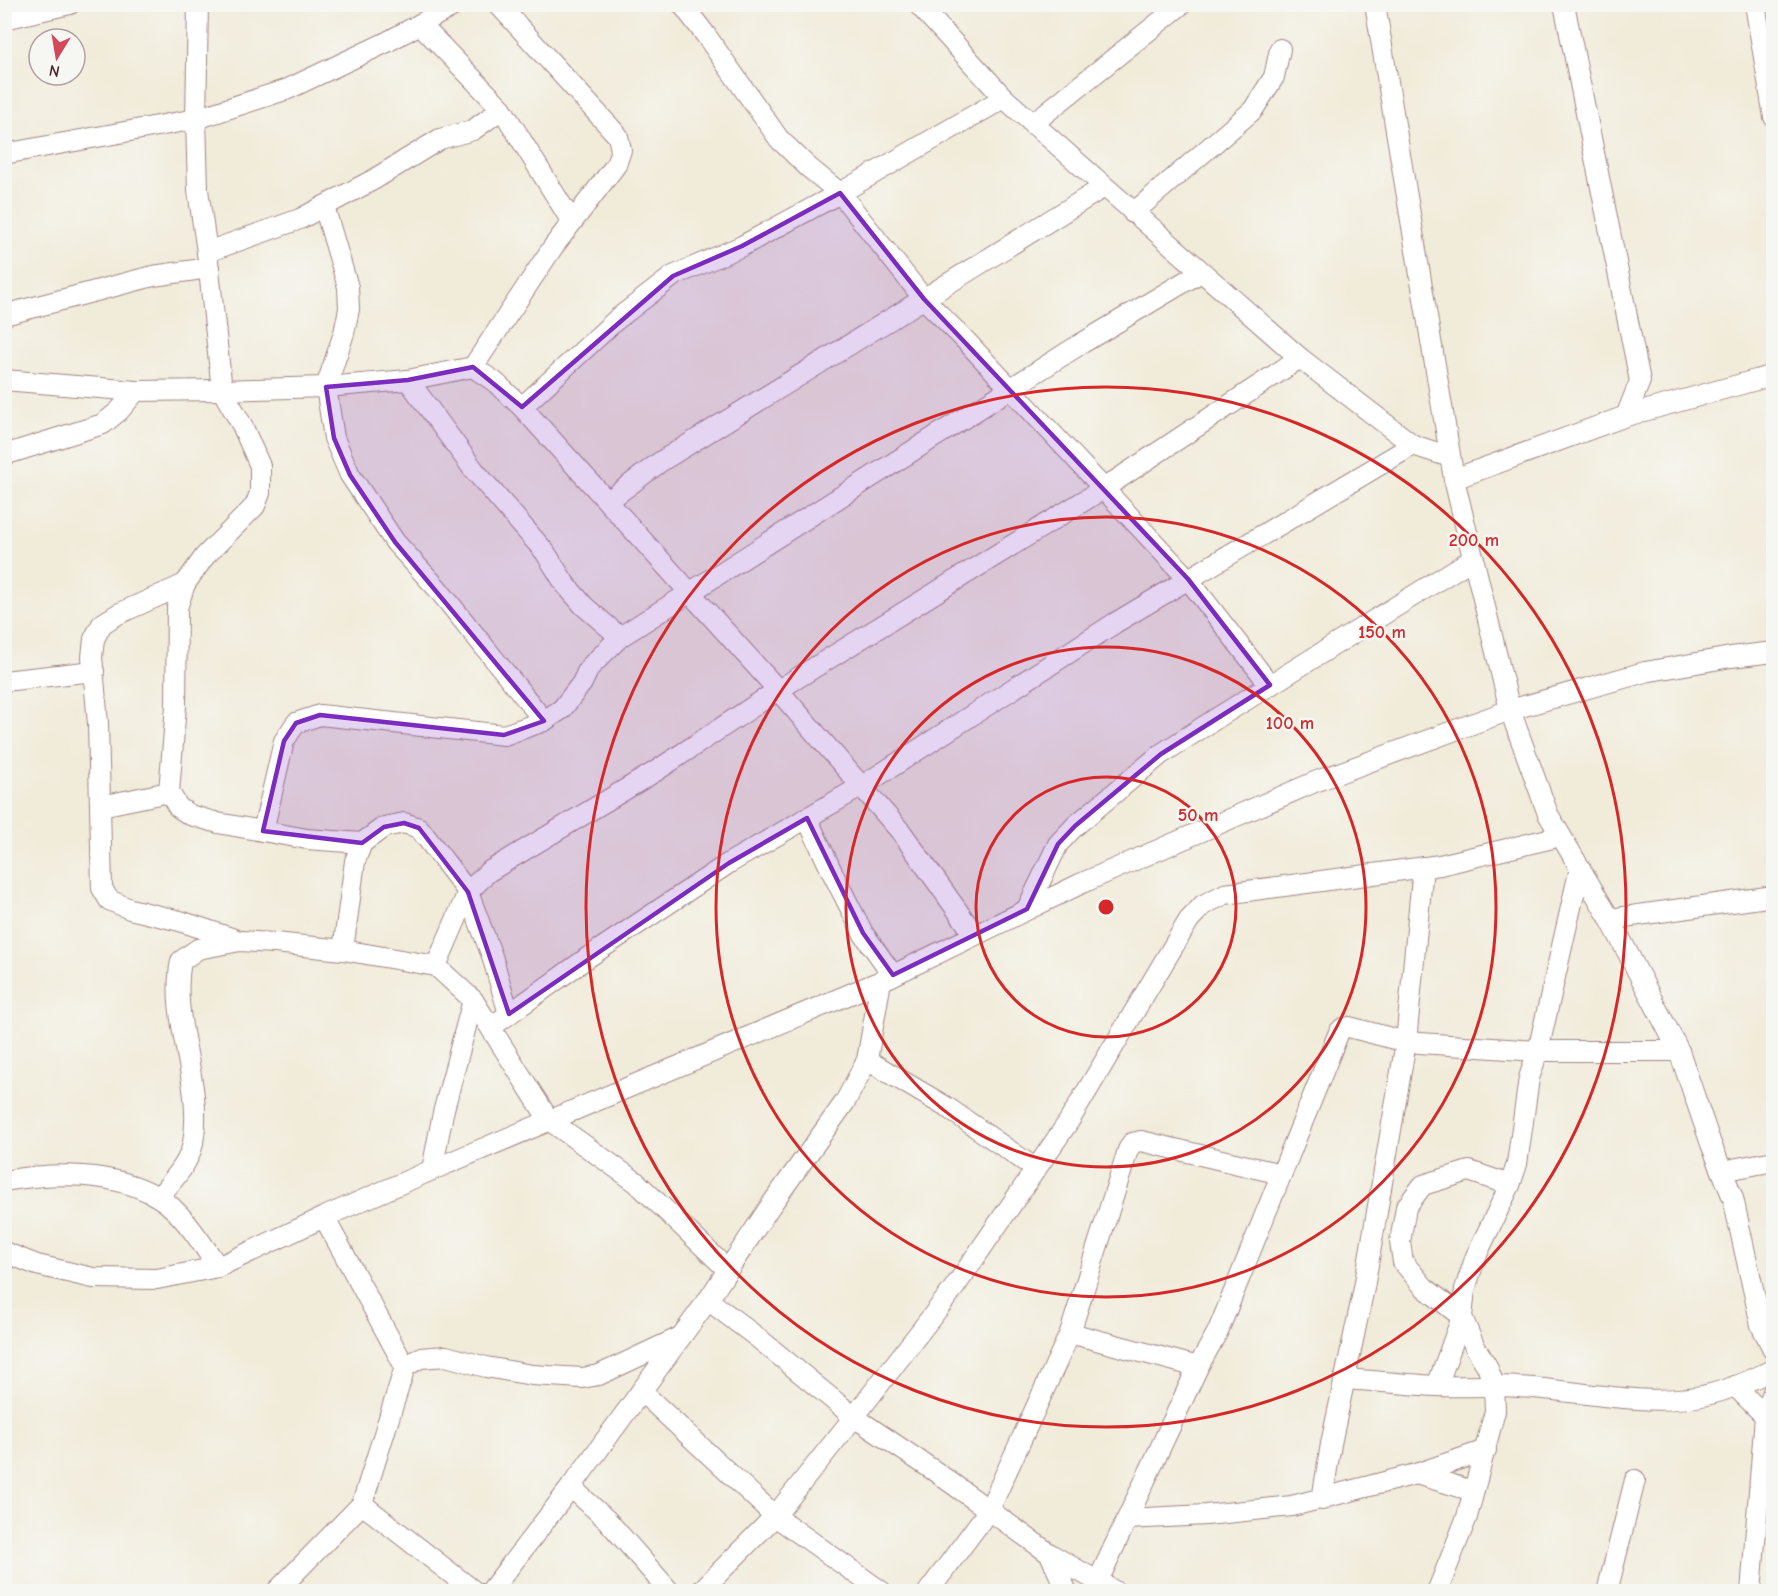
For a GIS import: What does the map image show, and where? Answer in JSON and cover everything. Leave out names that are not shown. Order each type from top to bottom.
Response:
[{"type":"street","points":[[4,19],[70,4]]},
{"type":"street","points":[[198,4],[196,119],[198,190],[222,390],[242,425],[260,466],[260,493],[255,506],[205,556],[185,584],[177,609],[176,706],[169,792],[178,807],[190,815],[218,823],[307,839],[362,843]]},
{"type":"street","points":[[4,154],[196,119],[288,89],[385,43],[457,4]]},
{"type":"street","points":[[4,380],[136,391],[222,390],[326,387],[408,380],[472,367],[553,247],[616,165],[621,150],[618,136],[498,4]]},
{"type":"street","points":[[682,4],[779,139],[840,193],[924,299],[1188,579],[1270,685]]},
{"type":"street","points":[[918,4],[1004,98],[1032,124],[1300,358],[1413,445],[1450,457]]},
{"type":"street","points":[[1032,124],[1182,4]]},
{"type":"street","points":[[1375,4],[1450,457],[1510,710],[1548,814],[1610,919],[1679,1051],[1733,1198],[1773,1351]]},
{"type":"street","points":[[1564,4],[1640,381],[1626,416]]},
{"type":"street","points":[[1755,4],[1773,117]]},
{"type":"street","points":[[420,24],[502,109],[572,222]]},
{"type":"street","points":[[1133,213],[1253,110],[1274,76],[1280,49]]},
{"type":"street","points":[[522,407],[616,320],[673,276],[742,246],[840,193],[1004,98]]},
{"type":"street","points":[[4,315],[208,260],[300,219],[373,180],[440,139],[473,130],[502,109]]},
{"type":"street","points":[[608,501],[660,462],[1104,187]]},
{"type":"street","points":[[324,206],[345,270],[348,287],[349,309],[344,333],[326,387],[334,438],[350,476],[395,542],[437,588],[544,721]]},
{"type":"street","points":[[263,831],[284,741],[296,723],[320,715],[504,735],[544,721],[562,709],[582,683],[589,668],[620,637],[1010,388],[1201,272]]},
{"type":"street","points":[[436,966],[468,892],[488,872],[656,771],[778,690],[1103,489],[1300,358]]},
{"type":"street","points":[[472,367],[495,382],[522,407],[778,690],[902,832],[974,934]]},
{"type":"street","points":[[1455,479],[1626,416],[1773,375]]},
{"type":"street","points":[[408,380],[474,470],[545,552],[565,584],[584,606],[620,637]]},
{"type":"street","points":[[1640,381],[1668,404]]},
{"type":"street","points":[[4,455],[103,424],[119,411],[136,391]]},
{"type":"street","points":[[491,1027],[587,958],[729,863],[862,786],[1115,623],[1413,445]]},
{"type":"street","points":[[1027,909],[1058,844],[1075,826],[1161,754],[1474,558]]},
{"type":"street","points":[[185,584],[118,614],[102,624],[94,639],[102,888],[110,900],[130,909],[180,921],[240,941]]},
{"type":"street","points":[[4,1252],[38,1265],[93,1278],[157,1279],[218,1267],[432,1170],[887,978],[1080,884],[1317,781],[1510,710],[1645,672],[1773,652]]},
{"type":"street","points":[[4,681],[94,671]]},
{"type":"street","points":[[101,806],[169,792]]},
{"type":"street","points":[[489,1592],[572,1487],[708,1300],[771,1205],[845,1102],[867,1060],[887,978],[832,874],[807,818]]},
{"type":"street","points":[[343,950],[355,861],[362,843],[384,827],[404,823],[419,828],[468,892],[492,956],[509,1014]]},
{"type":"street","points":[[700,1592],[774,1516],[954,1288],[1069,1121],[1189,920],[1203,905],[1225,894],[1440,865],[1562,836]]},
{"type":"street","points":[[1322,1500],[1344,1379],[1364,1288],[1406,1042],[1423,867]]},
{"type":"street","points":[[1437,1386],[1462,1317],[1465,1289],[1476,1256],[1510,1185],[1517,1164],[1529,1078],[1538,1051],[1580,868]]},
{"type":"street","points":[[1610,919],[1773,896]]},
{"type":"street","points":[[159,1197],[181,1170],[192,1144],[195,1102],[178,978],[181,961],[198,949],[240,941],[275,942],[343,950],[436,966],[473,1000],[549,1120],[636,1182],[728,1270]]},
{"type":"street","points":[[432,1170],[443,1113],[473,1000]]},
{"type":"street","points":[[1098,1581],[1198,1367],[1218,1330],[1339,1032],[1349,1027],[1406,1042],[1538,1051],[1679,1051]]},
{"type":"street","points":[[867,1060],[948,1108],[1036,1169]]},
{"type":"street","points":[[928,1592],[989,1510],[1070,1332],[1132,1143],[1141,1141],[1281,1174]]},
{"type":"street","points":[[1722,1170],[1773,1161]]},
{"type":"street","points":[[1437,1592],[1467,1517],[1486,1450],[1495,1411],[1494,1385],[1462,1317],[1424,1287],[1403,1262],[1400,1242],[1406,1207],[1423,1185],[1469,1171],[1510,1185]]},
{"type":"street","points":[[4,1181],[34,1175],[79,1175],[122,1182],[159,1197],[190,1227],[218,1267]]},
{"type":"street","points":[[324,1217],[405,1367]]},
{"type":"street","points":[[708,1300],[854,1417],[1050,1554],[1116,1592]]},
{"type":"street","points":[[1070,1332],[1198,1367]]},
{"type":"street","points":[[276,1592],[362,1504],[405,1367],[420,1358],[446,1356],[486,1367],[532,1375],[582,1378],[599,1375],[680,1337]]},
{"type":"street","points":[[1344,1379],[1437,1386],[1494,1385],[1559,1389],[1621,1399],[1662,1399],[1698,1397],[1735,1386],[1773,1369]]},
{"type":"street","points":[[1735,1386],[1765,1416]]},
{"type":"street","points":[[1751,1592],[1765,1416],[1773,1389]]},
{"type":"street","points":[[641,1391],[774,1516],[882,1592]]},
{"type":"street","points":[[1127,1519],[1217,1514],[1292,1506],[1416,1474],[1486,1450]]},
{"type":"street","points":[[1416,1474],[1473,1491]]},
{"type":"street","points":[[1607,1592],[1635,1479]]},
{"type":"street","points":[[572,1487],[607,1520],[670,1592]]},
{"type":"street","points":[[362,1504],[475,1592]]},
{"type":"street","points":[[1050,1554],[1067,1592]]},
{"type":"highlighted area","points":[[840,193],[924,299],[1188,579],[1270,685],[1161,754],[1075,826],[1058,844],[1027,909],[893,975],[863,933],[807,818],[729,863],[509,1014],[468,892],[419,828],[404,823],[384,827],[362,843],[263,831],[284,741],[296,723],[320,715],[504,735],[544,721],[395,542],[350,475],[334,438],[326,387],[408,380],[473,367],[522,407],[673,276],[742,246]]}]
